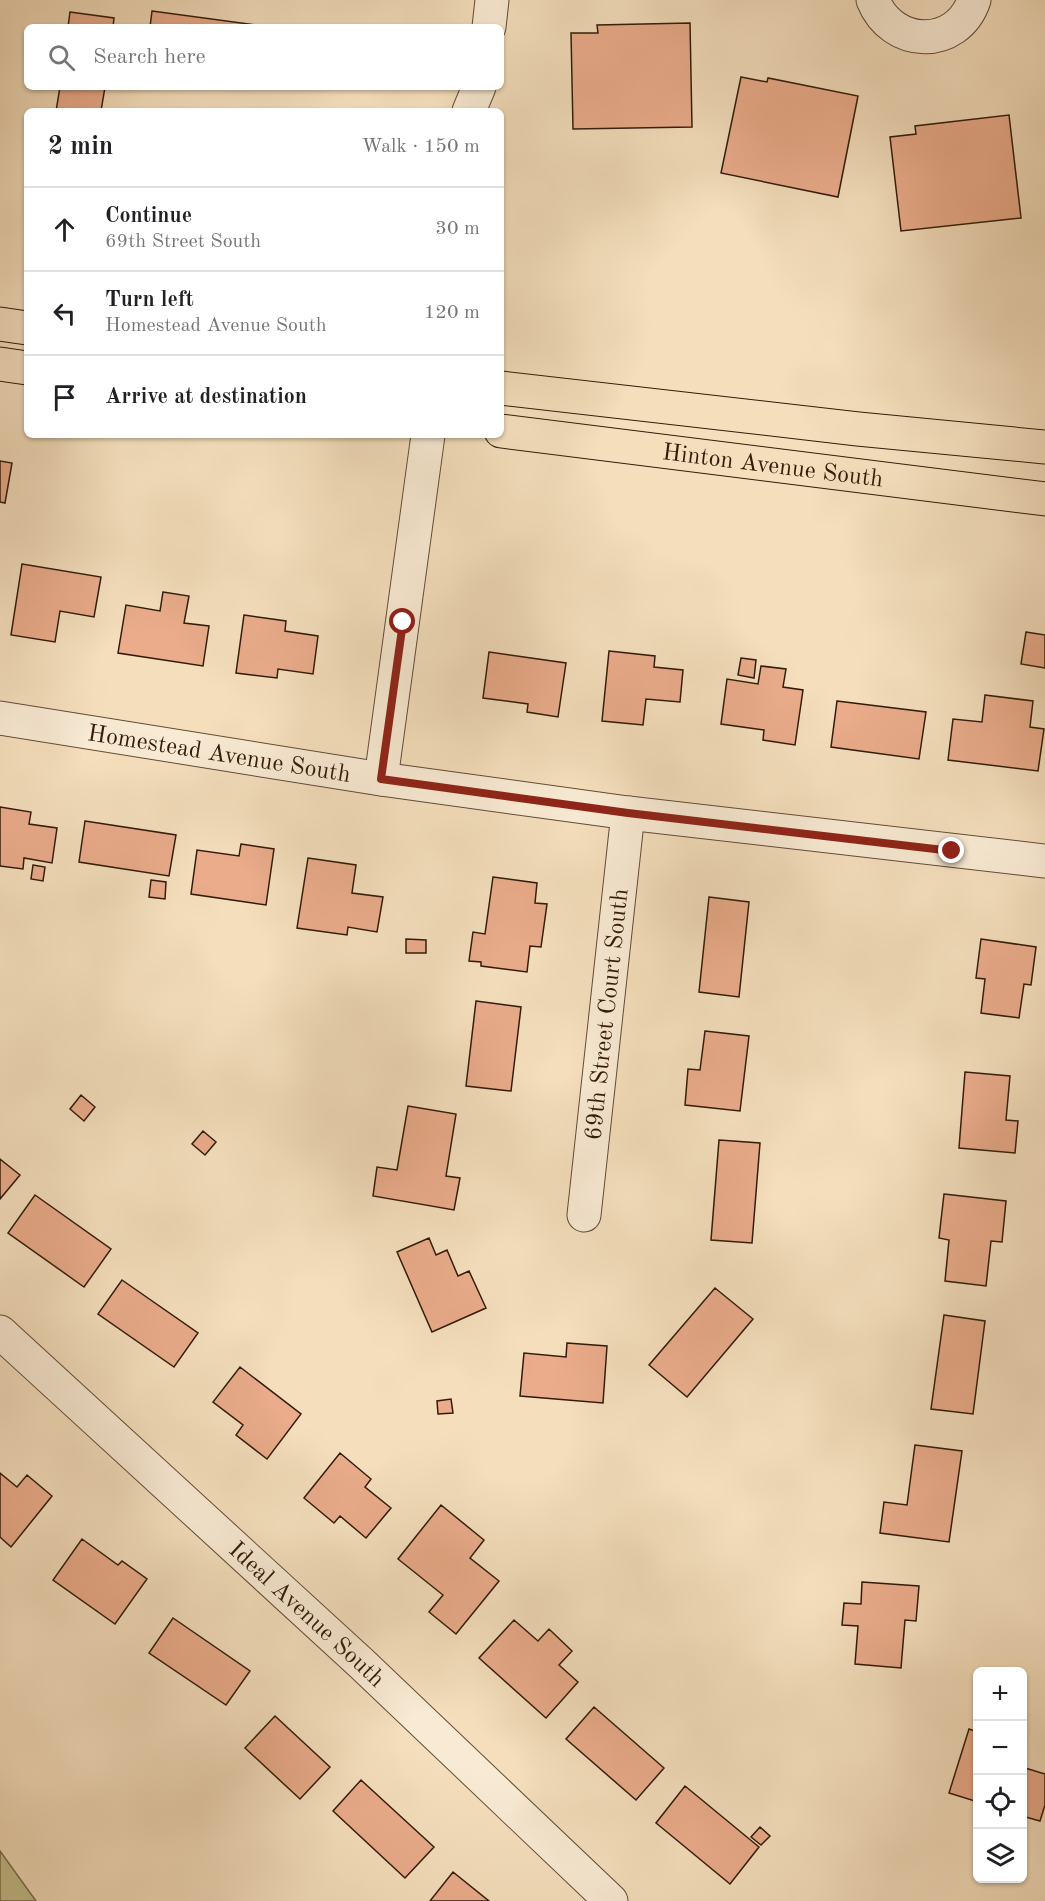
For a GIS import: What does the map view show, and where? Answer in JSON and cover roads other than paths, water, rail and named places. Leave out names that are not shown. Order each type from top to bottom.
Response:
[{"type":"main road","points":[[0,324],[24,328]]},
{"type":"main road","points":[[0,364],[24,368]]},
{"type":"main road","name":"Hinton Avenue South","points":[[504,388],[858,429],[1045,447]]},
{"type":"main road","name":"Hinton Avenue South","points":[[504,431],[1045,499]]},
{"type":"street","points":[[489,24],[492,0]]},
{"type":"street","points":[[873,0],[881,16],[895,29],[905,34],[922,36],[940,34],[960,24],[974,0]]},
{"type":"street","points":[[470,108],[479,90]]},
{"type":"street","points":[[480,90],[483,108]]},
{"type":"street","points":[[381,779],[428,438]]},
{"type":"street","name":"Homestead Avenue South","points":[[0,718],[381,779],[628,813],[1045,861]]},
{"type":"street","name":"69th Street Court South","points":[[584,1215],[628,813]]},
{"type":"street","name":"Ideal Avenue South","points":[[0,1332],[361,1663],[611,1901]]}]
